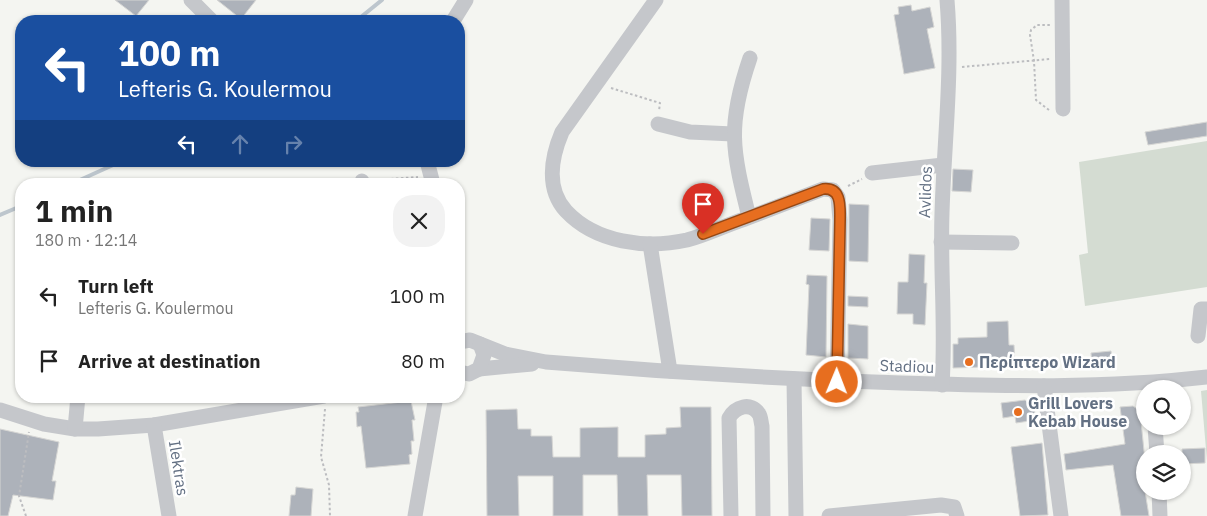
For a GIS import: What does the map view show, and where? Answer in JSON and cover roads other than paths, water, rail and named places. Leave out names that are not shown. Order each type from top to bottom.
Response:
[{"type":"street","points":[[457,15],[466,0]]},
{"type":"street","points":[[656,0],[562,132],[555,149],[552,181],[561,205],[576,221],[596,233],[631,242],[650,244],[688,239],[823,189],[833,190],[840,204],[837,382]]},
{"type":"street","name":"Avlidos","points":[[942,385],[941,242],[943,165],[950,68],[947,0]]},
{"type":"street","points":[[1062,0],[1063,108]]},
{"type":"street","points":[[196,1],[207,15]]},
{"type":"street","points":[[749,217],[735,155],[734,134],[737,100],[750,58]]},
{"type":"street","points":[[658,124],[690,132],[734,134]]},
{"type":"street","points":[[872,173],[943,165]]},
{"type":"street","points":[[941,242],[1012,243]]},
{"type":"street","points":[[650,244],[670,371]]},
{"type":"street","points":[[1198,336],[1201,309],[1207,309]]},
{"type":"street","name":"Stadiou","points":[[465,341],[470,340],[505,354],[546,362],[670,371],[837,382],[942,385],[1136,386]]},
{"type":"street","points":[[479,370],[484,355],[480,344]]},
{"type":"street","name":"Stadiou","points":[[465,373],[546,362]]},
{"type":"street","name":"Stadiou","points":[[1191,380],[1207,378]]},
{"type":"street","points":[[794,379],[796,516]]},
{"type":"street","points":[[1044,386],[1061,516]]},
{"type":"street","points":[[75,429],[77,403]]},
{"type":"street","points":[[0,410],[31,420],[75,429],[154,425],[298,403]]},
{"type":"street","points":[[415,516],[435,403]]},
{"type":"street","points":[[732,516],[730,418],[733,410],[741,406],[752,408],[760,414],[762,426],[763,516]]},
{"type":"street","name":"Ilektras","points":[[154,425],[169,516]]},
{"type":"street","points":[[1159,500],[1160,516]]},
{"type":"street","points":[[829,516],[941,505],[952,506],[957,513]]},
{"type":"waterway","points":[[363,15],[382,0]]},
{"type":"waterway","points":[[84,178],[109,167]]},
{"type":"waterway","points":[[0,215],[15,209]]},
{"type":"place","name":"Περίπτερο Wizard","points":[[969,362]]},
{"type":"place","name":"Grill Lovers Kebab House","points":[[1018,412]]}]
